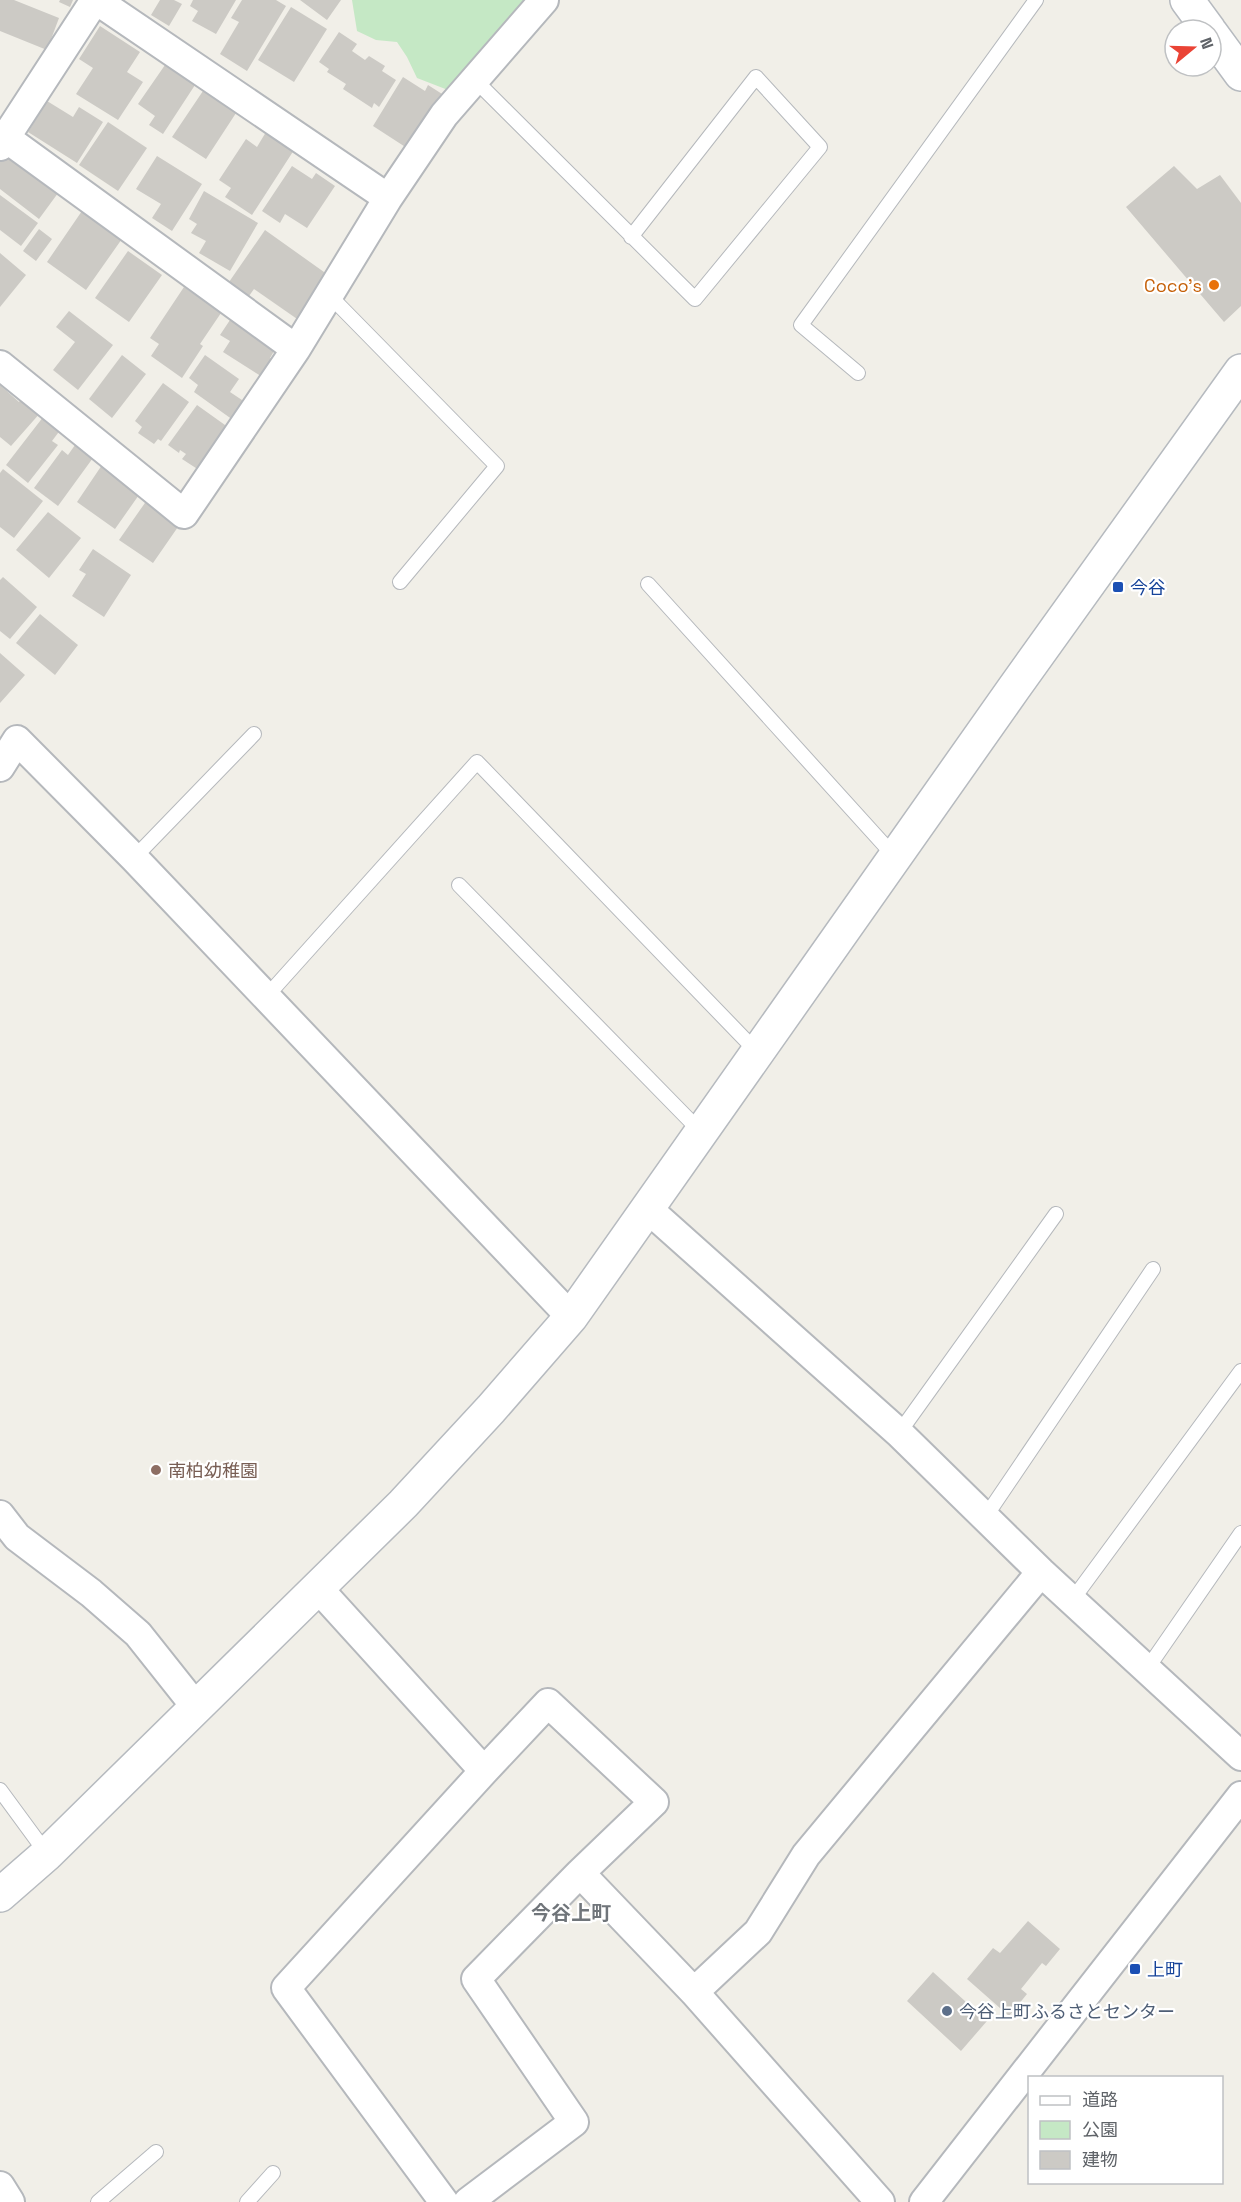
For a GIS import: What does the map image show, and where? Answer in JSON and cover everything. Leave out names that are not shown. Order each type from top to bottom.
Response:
[{"type":"street","points":[[296,349],[3,142],[95,0],[387,198]]},
{"type":"street","points":[[0,365],[184,514],[296,349],[387,198],[444,115],[544,0]]},
{"type":"street","points":[[1187,0],[1200,18]]},
{"type":"street","points":[[1223,50],[1241,74]]},
{"type":"street","points":[[0,1895],[46,1854],[403,1504],[491,1409],[571,1317],[1014,688],[1241,371]]},
{"type":"street","points":[[0,767],[17,740],[134,858],[571,1317]]},
{"type":"street","points":[[648,1209],[899,1433],[1041,1572],[1241,1756]]},
{"type":"street","points":[[0,1515],[17,1538],[91,1593],[138,1634],[196,1707]]},
{"type":"street","points":[[694,1992],[758,1932],[806,1855],[1041,1572]]},
{"type":"street","points":[[317,1587],[484,1770]]},
{"type":"street","points":[[444,2202],[286,1988],[548,1703],[654,1803],[580,1873],[476,1979],[574,2122],[472,2201]]},
{"type":"street","points":[[924,2202],[1241,1796]]},
{"type":"street","points":[[580,1873],[694,1992],[880,2202]]},
{"type":"street","points":[[0,2186],[10,2202]]},
{"type":"lane","points":[[858,373],[801,325],[1036,0]]},
{"type":"lane","points":[[475,80],[631,237],[695,299],[820,147],[756,77],[631,237]]},
{"type":"lane","points":[[330,296],[497,466],[400,582]]},
{"type":"lane","points":[[648,584],[896,858]]},
{"type":"lane","points":[[134,858],[254,734]]},
{"type":"lane","points":[[266,997],[477,762],[758,1053]]},
{"type":"lane","points":[[459,885],[702,1133]]},
{"type":"lane","points":[[899,1433],[1056,1214]]},
{"type":"lane","points":[[986,1516],[1153,1269]]},
{"type":"lane","points":[[1073,1599],[1241,1371]]},
{"type":"lane","points":[[1147,1669],[1241,1533]]},
{"type":"lane","points":[[0,1790],[46,1854]]},
{"type":"lane","points":[[98,2202],[156,2152]]},
{"type":"lane","points":[[247,2202],[273,2173]]},
{"type":"green space","points":[[352,0],[530,0],[461,73],[448,90],[417,78],[397,42],[376,40],[357,31]]},
{"type":"building","points":[[0,0],[14,0],[59,18],[47,50],[0,31]]},
{"type":"building","points":[[60,0],[73,0],[70,7],[59,2]]},
{"type":"building","points":[[160,0],[174,0],[182,4],[169,26],[151,15]]},
{"type":"building","points":[[193,0],[236,0],[216,34],[192,21],[198,11],[190,6]]},
{"type":"building","points":[[242,0],[276,0],[286,6],[247,71],[220,54],[239,22],[231,18]]},
{"type":"building","points":[[300,0],[341,0],[327,20]]},
{"type":"building","points":[[291,7],[327,29],[294,82],[258,60]]},
{"type":"building","points":[[100,26],[140,52],[127,72],[143,82],[118,120],[76,94],[93,68],[79,59]]},
{"type":"building","points":[[339,32],[357,44],[352,51],[365,60],[369,56],[385,66],[382,71],[396,80],[379,107],[374,103],[372,108],[343,89],[346,84],[327,72],[329,69],[319,62]]},
{"type":"building","points":[[165,65],[195,85],[163,134],[149,125],[155,116],[138,104]]},
{"type":"building","points":[[403,77],[425,91],[428,85],[450,99],[410,150],[373,126]]},
{"type":"building","points":[[205,88],[238,110],[206,159],[172,137]]},
{"type":"building","points":[[47,101],[73,117],[79,107],[103,122],[77,163],[28,132]]},
{"type":"building","points":[[108,122],[147,148],[118,191],[79,165]]},
{"type":"building","points":[[266,132],[294,150],[252,215],[225,197],[231,188],[219,180],[246,139],[257,147]]},
{"type":"building","points":[[5,156],[14,163],[18,157],[61,189],[39,219],[0,189],[0,162]]},
{"type":"building","points":[[157,156],[202,184],[172,231],[152,218],[161,204],[136,189]]},
{"type":"building","points":[[292,166],[312,179],[316,173],[335,186],[307,228],[285,214],[280,223],[262,211]]},
{"type":"building","points":[[1174,166],[1197,189],[1220,175],[1241,203],[1241,306],[1224,322],[1126,207]]},
{"type":"building","points":[[204,191],[258,223],[230,271],[199,253],[206,241],[191,233],[197,224],[189,219]]},
{"type":"building","points":[[0,195],[38,223],[21,246],[0,230]]},
{"type":"building","points":[[84,208],[124,236],[86,290],[47,262]]},
{"type":"building","points":[[39,229],[52,239],[36,261],[23,251]]},
{"type":"building","points":[[265,230],[331,277],[300,321],[254,289],[249,296],[229,282]]},
{"type":"building","points":[[128,251],[162,275],[129,322],[95,298]]},
{"type":"building","points":[[0,253],[26,275],[0,307]]},
{"type":"building","points":[[184,287],[221,313],[200,344],[203,346],[182,378],[151,356],[159,344],[150,338]]},
{"type":"building","points":[[69,311],[113,345],[78,390],[53,370],[75,342],[56,327]]},
{"type":"building","points":[[232,317],[277,346],[270,358],[275,361],[264,378],[223,352],[230,341],[220,335]]},
{"type":"building","points":[[122,355],[146,374],[112,418],[89,399]]},
{"type":"building","points":[[205,355],[239,379],[230,392],[245,402],[233,420],[194,392],[198,385],[189,378]]},
{"type":"building","points":[[163,383],[189,402],[161,441],[158,439],[154,444],[138,433],[142,427],[135,421]]},
{"type":"building","points":[[0,385],[19,402],[24,396],[41,412],[11,446],[0,437]]},
{"type":"building","points":[[197,405],[232,430],[202,472],[182,459],[186,454],[180,450],[179,453],[168,445]]},
{"type":"building","points":[[47,412],[64,425],[52,441],[58,445],[28,483],[6,465]]},
{"type":"building","points":[[80,438],[98,451],[58,506],[34,488],[62,450],[68,455]]},
{"type":"building","points":[[102,465],[141,492],[115,529],[77,502]]},
{"type":"building","points":[[3,469],[43,501],[14,538],[0,527],[0,473]]},
{"type":"building","points":[[147,500],[180,524],[153,563],[119,540]]},
{"type":"building","points":[[48,512],[81,538],[49,578],[16,550]]},
{"type":"building","points":[[93,549],[131,575],[104,617],[72,596],[86,574],[79,570]]},
{"type":"building","points":[[3,577],[37,607],[10,639],[0,631],[0,580]]},
{"type":"building","points":[[40,614],[78,645],[55,675],[16,643]]},
{"type":"building","points":[[0,653],[25,675],[0,703]]},
{"type":"building","points":[[1028,1921],[1060,1949],[1046,1966],[1042,1963],[1021,1989],[1027,1994],[1009,2016],[967,1979],[993,1948],[1000,1953]]},
{"type":"building","name":"今谷上町ふるさとセンター","points":[[933,1972],[987,2021],[961,2051],[907,2001]]},
{"type":"place","name":"Coco's","points":[[1214,285]]},
{"type":"place","name":"今谷","points":[[1118,587]]},
{"type":"place","name":"南柏幼稚園","points":[[156,1470]]},
{"type":"place","name":"上町","points":[[1135,1969]]},
{"type":"place","name":"今谷上町ふるさとセンター","points":[[947,2011]]},
{"type":"district","name":"今谷上町","points":[[571,1913]]}]
